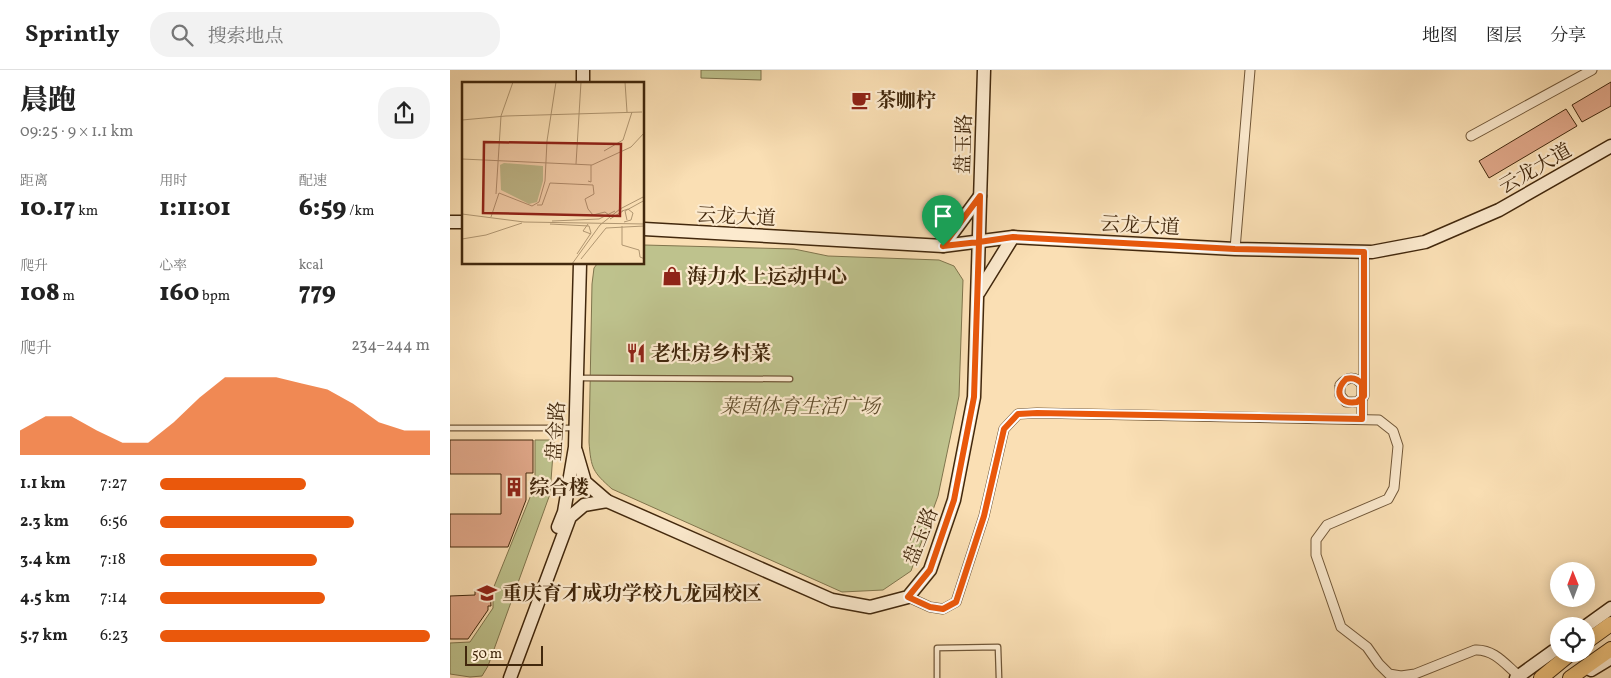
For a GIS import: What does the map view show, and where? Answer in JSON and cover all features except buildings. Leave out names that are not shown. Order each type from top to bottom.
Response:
[{"type":"main road","points":[[1595,636],[1611,624]]},
{"type":"main road","points":[[1570,678],[1611,649]]},
{"type":"main road","points":[[1540,678],[1560,662]]},
{"type":"street","name":"盘玉路","points":[[908,597],[930,570],[954,500],[974,397],[984,70]]},
{"type":"street","points":[[1235,249],[1250,70]]},
{"type":"street","points":[[1471,136],[1592,70]]},
{"type":"street","name":"云龙大道","points":[[645,229],[943,246],[1013,237],[1235,249],[1372,252],[1425,242],[1499,210],[1611,146]]},
{"type":"street","points":[[943,246],[980,196]]},
{"type":"street","points":[[977,294],[1013,237]]},
{"type":"street","points":[[1362,419],[1362,384],[1356,378],[1351,378],[1346,379],[1340,386],[1340,395],[1346,402],[1357,402],[1364,396],[1364,252]]},
{"type":"street","points":[[573,265],[579,282]]},
{"type":"street","name":"盘金路","points":[[500,678],[564,512],[575,447],[580,265]]},
{"type":"street","points":[[575,447],[585,482],[607,501],[832,600],[870,608],[908,597],[930,607],[943,609],[956,602],[984,516],[1004,429],[1018,414],[1057,413],[1379,420],[1393,431],[1398,446],[1394,488],[1388,499],[1327,525],[1316,540],[1316,555],[1341,627],[1367,647],[1389,674],[1401,676],[1415,674],[1475,650],[1484,650],[1495,654],[1517,677],[1550,653]]},
{"type":"street","points":[[510,678],[570,517],[584,505],[607,501]]},
{"type":"street","points":[[1595,620],[1611,608]]},
{"type":"street","points":[[1578,678],[1611,658]]},
{"type":"lane","points":[[577,378],[790,379]]},
{"type":"lane","points":[[450,428],[576,428]]},
{"type":"lane","points":[[937,678],[937,648],[998,648],[999,678]]},
{"type":"green space","points":[[701,70],[761,70],[761,80],[701,78]]},
{"type":"green space","name":"莱茵体育生活广场","points":[[645,245],[794,249],[828,256],[939,260],[954,266],[963,280],[959,396],[938,496],[911,571],[883,590],[842,592],[612,489],[594,469],[589,442],[592,284],[594,268],[596,265],[645,265]]},
{"type":"green space","points":[[535,440],[554,440],[550,494],[488,666],[482,676],[470,677],[450,674],[450,643],[470,642],[493,608],[493,589],[535,485]]},
{"type":"place","name":"茶咖柠","points":[[861,100]]},
{"type":"place","name":"海力水上运动中心","points":[[672,276]]},
{"type":"place","name":"老灶房乡村菜","points":[[636,353]]},
{"type":"place","name":"综合楼","points":[[514,487]]},
{"type":"place","name":"重庆育才成功学校九龙园校区","points":[[487,593]]},
{"type":"route","points":[[943,246],[956,231],[980,196],[979,242],[1013,237],[1235,249],[1364,252],[1364,396],[1357,402],[1346,402],[1342,400],[1339,391],[1340,386],[1346,379],[1356,378],[1360,381],[1362,384],[1362,419],[1018,414],[1004,429],[984,516],[956,602],[943,609],[930,607],[908,597],[930,570],[954,500],[974,397],[979,242],[943,246]]}]
